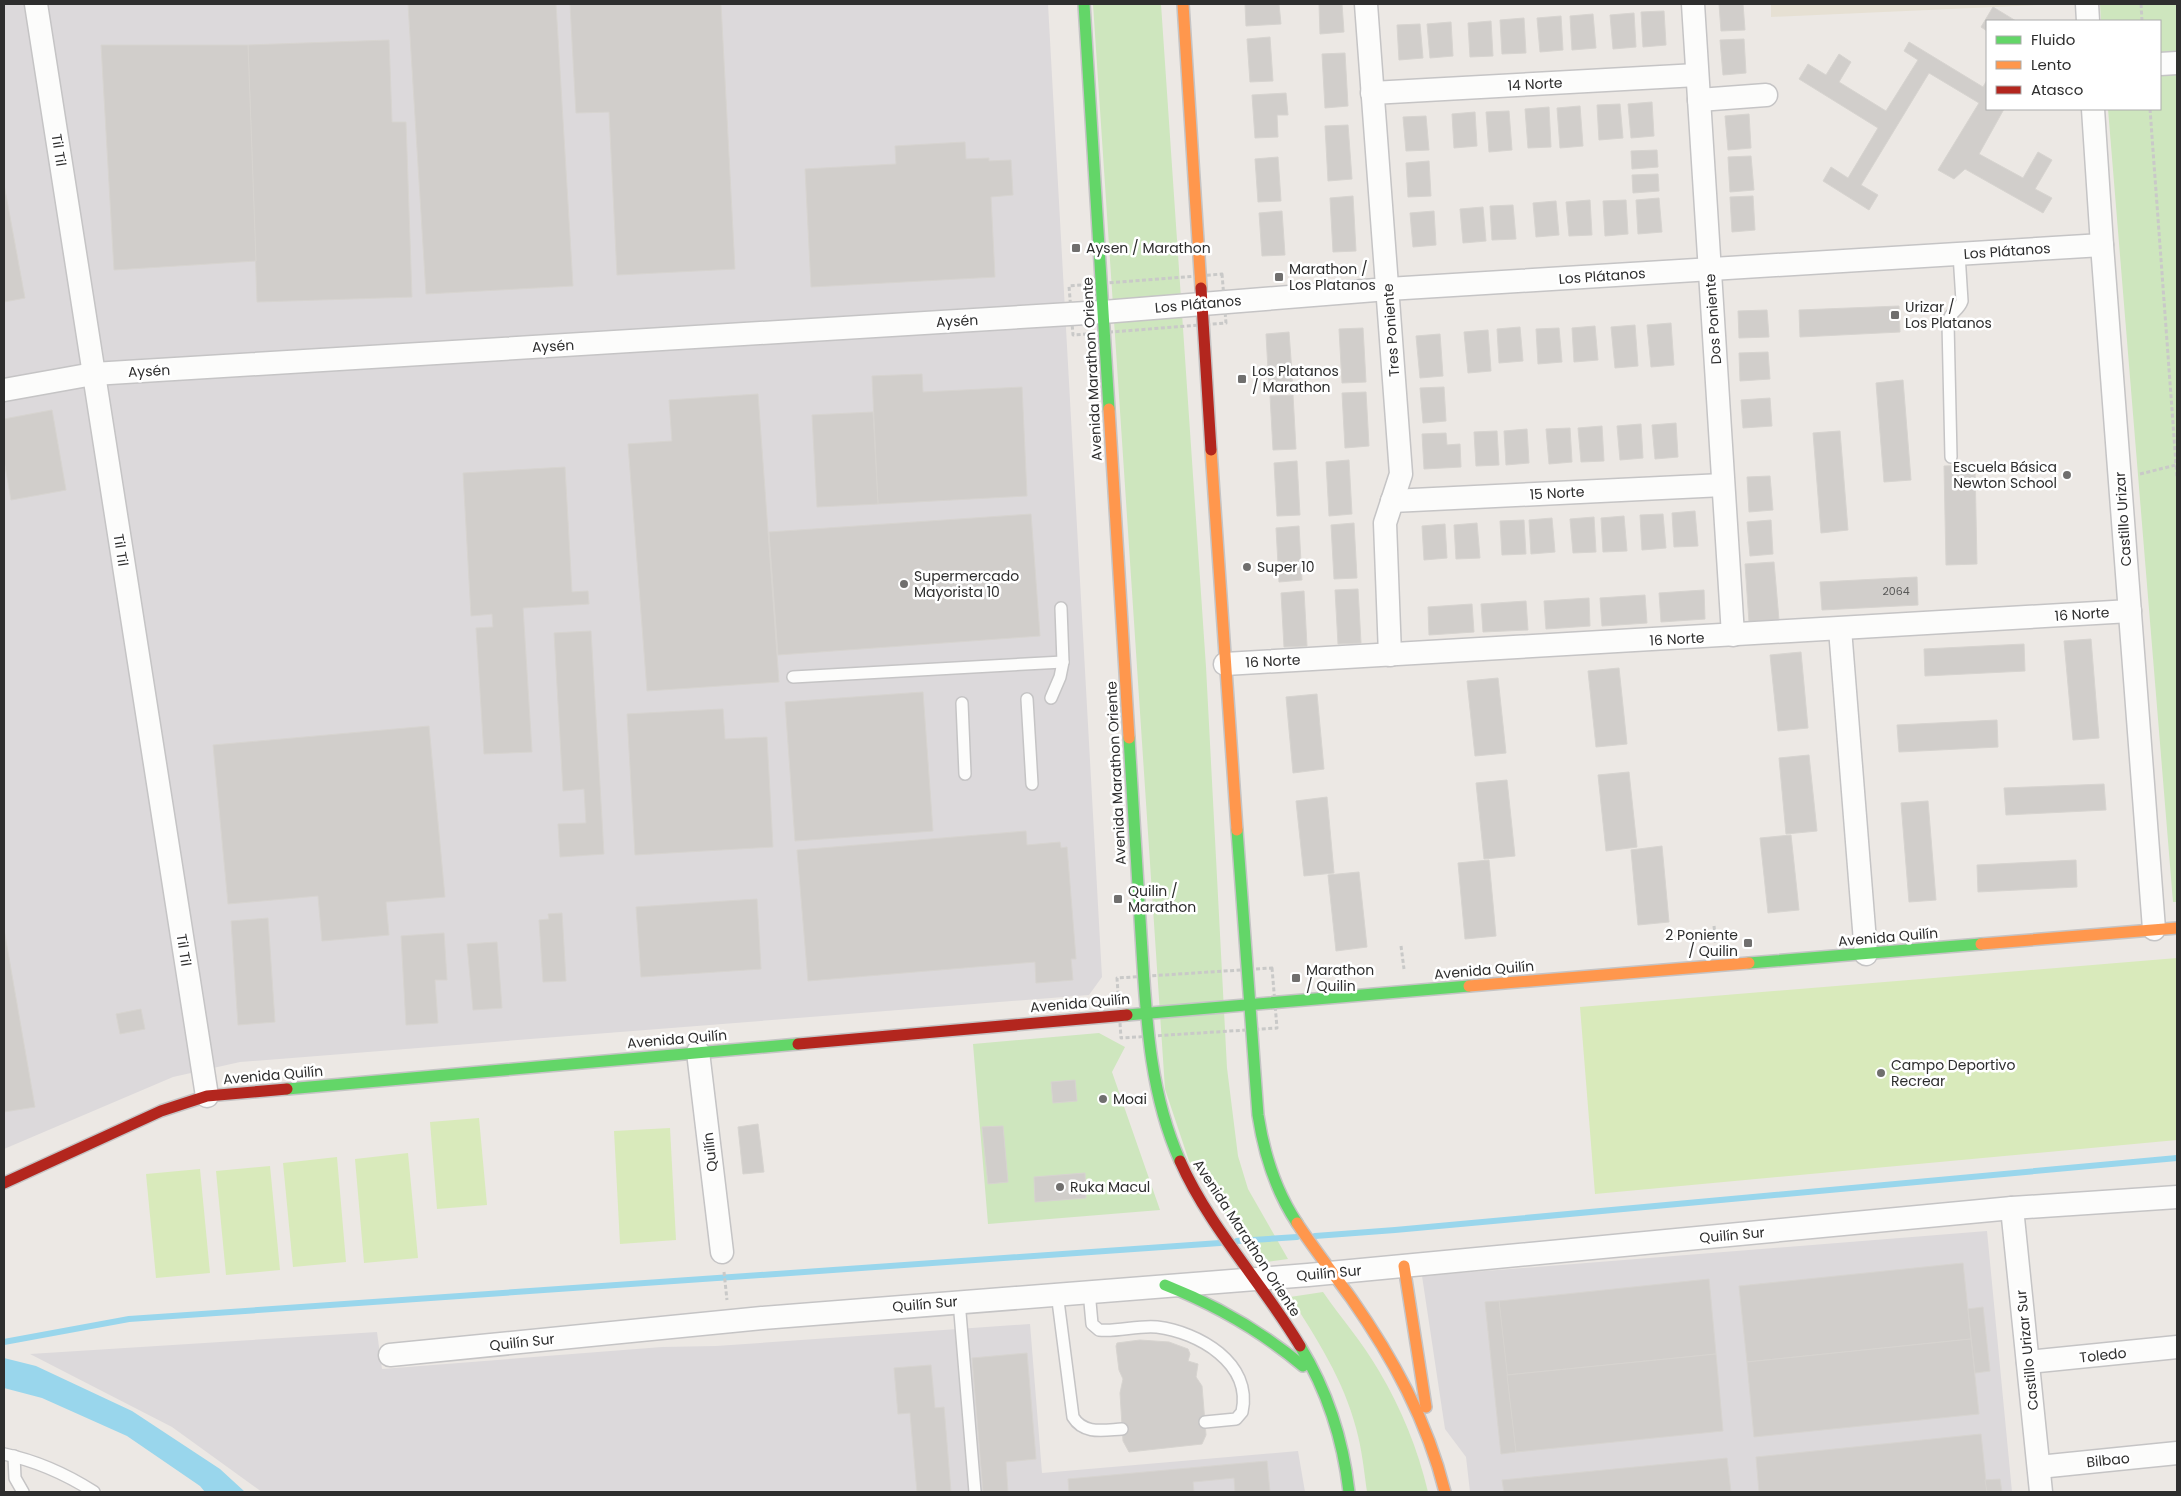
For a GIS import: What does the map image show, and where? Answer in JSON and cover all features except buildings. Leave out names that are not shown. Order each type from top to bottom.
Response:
[{"type":"main road","name":"Avenida Marathon Oriente","points":[[1084,4],[1150,1059],[1162,1112],[1184,1170],[1213,1218],[1256,1279],[1319,1381],[1336,1422],[1349,1492]]},
{"type":"main road","points":[[1183,4],[1248,1005],[1260,1136],[1275,1182],[1292,1214],[1407,1384],[1432,1442]]},
{"type":"main road","name":"Avenida Quilín","points":[[4,1183],[161,1111],[207,1096],[1146,1013],[2177,928]]},
{"type":"main road","points":[[1404,1266],[1432,1442],[1445,1492]]},
{"type":"main road","points":[[1165,1285],[1211,1304],[1248,1325],[1292,1357],[1319,1381]]},
{"type":"street","name":"Til Til","points":[[36,4],[207,1096]]},
{"type":"street","name":"Tres Poniente","points":[[1366,4],[1401,474],[1384,523],[1390,654]]},
{"type":"street","name":"Dos Poniente","points":[[1693,4],[1733,634]]},
{"type":"street","points":[[2087,4],[2088,20]]},
{"type":"street","points":[[2161,64],[2177,63]]},
{"type":"street","name":"14 Norte","points":[[1372,92],[1697,74]]},
{"type":"street","points":[[1699,100],[1766,95]]},
{"type":"street","name":"Castillo Urizar","points":[[2093,110],[2154,929]]},
{"type":"street","name":"Los Plátanos","points":[[1104,312],[1388,289],[2102,246]]},
{"type":"street","name":"Aysén","points":[[4,390],[93,374],[1104,312]]},
{"type":"street","name":"15 Norte","points":[[1392,500],[1723,485]]},
{"type":"street","name":"16 Norte","points":[[1225,664],[2130,611]]},
{"type":"street","points":[[1840,629],[1866,954]]},
{"type":"street","name":"Quilín","points":[[698,1052],[723,1260]]},
{"type":"street","name":"Quilín Sur","points":[[390,1354],[746,1319],[1333,1273],[2012,1208],[2177,1197]]},
{"type":"street","name":"Castillo Urizar Sur","points":[[2012,1208],[2042,1492]]},
{"type":"street","name":"Toledo","points":[[2028,1362],[2177,1347]]},
{"type":"street","name":"Bilbao","points":[[2039,1467],[2177,1453]]},
{"type":"lane","points":[[1951,458],[1948,323],[1950,314],[1960,307],[1962,301],[1959,254]]},
{"type":"lane","points":[[1051,698],[1060,676],[1063,662],[1061,608]]},
{"type":"lane","points":[[793,676],[1063,662]]},
{"type":"lane","points":[[1027,699],[1032,784]]},
{"type":"lane","points":[[962,703],[965,774]]},
{"type":"lane","points":[[1089,1291],[1092,1324],[1099,1330],[1156,1327],[1170,1330],[1197,1339],[1208,1345],[1232,1366],[1242,1388],[1242,1412],[1236,1419],[1205,1422]]},
{"type":"lane","points":[[1057,1294],[1073,1417],[1081,1426],[1091,1430],[1122,1429]]},
{"type":"lane","points":[[959,1301],[975,1492]]},
{"type":"lane","points":[[24,1492],[15,1478],[9,1455],[35,1462],[56,1471],[94,1492]]},
{"type":"path","points":[[2141,4],[2142,20]]},
{"type":"path","points":[[2150,110],[2177,478]]},
{"type":"path","points":[[2120,478],[2176,465]]},
{"type":"path","points":[[723,1260],[726,1293]]},
{"type":"shaded area","points":[[4,4],[1048,4],[1102,977],[1089,995],[240,1062],[173,1077],[4,1149]]},
{"type":"shaded area","points":[[1771,4],[2059,4],[1771,17]]},
{"type":"shaded area","points":[[1987,1231],[2012,1492],[1470,1492],[1466,1457],[1445,1429],[1422,1276]]},
{"type":"shaded area","points":[[1030,1324],[1042,1473],[1298,1451],[1305,1492],[262,1492],[172,1427],[30,1354],[377,1332],[382,1369],[662,1347],[716,1346]]},
{"type":"green space","points":[[1093,4],[1161,4],[1206,667],[1227,1068],[1238,1156],[1248,1189],[1288,1259],[1259,1263],[1189,1161],[1165,1089]]},
{"type":"green space","points":[[2100,4],[2177,4],[2177,902],[2173,902],[2108,110],[2161,110],[2161,20],[2101,20]]},
{"type":"green space","name":"Campo Deportivo Recrear","points":[[2177,958],[2177,1140],[1595,1194],[1580,1007]]},
{"type":"green space","points":[[1099,1033],[1125,1047],[1112,1072],[1160,1210],[988,1224],[973,1044]]},
{"type":"green space","points":[[479,1118],[487,1205],[437,1209],[430,1122]]},
{"type":"green space","points":[[670,1128],[676,1240],[620,1244],[614,1131]]},
{"type":"green space","points":[[408,1153],[418,1258],[364,1263],[355,1159]]},
{"type":"green space","points":[[337,1157],[346,1262],[293,1267],[283,1163]]},
{"type":"green space","points":[[270,1166],[280,1270],[226,1275],[216,1171]]},
{"type":"green space","points":[[200,1169],[210,1273],[156,1278],[146,1174]]},
{"type":"green space","points":[[1323,1292],[1366,1350],[1387,1385],[1402,1414],[1414,1445],[1428,1492],[1367,1492],[1358,1436],[1344,1393],[1319,1344],[1290,1297]]},
{"type":"water","points":[[4,1358],[36,1366],[132,1411],[220,1469],[245,1492],[205,1492],[200,1486],[127,1436],[42,1398],[4,1388]]},
{"type":"waterway","points":[[1315,1236],[2177,1158]]},
{"type":"waterway","points":[[1237,1241],[1297,1237]]},
{"type":"waterway","points":[[4,1342],[129,1319],[1220,1243]]},
{"type":"traffic: fast","points":[[1084,4],[1109,409]]},
{"type":"traffic: fast","points":[[1129,738],[1150,1050],[1161,1106],[1169,1134],[1180,1161]]},
{"type":"traffic: fast","points":[[1237,830],[1258,1115],[1264,1144],[1277,1185],[1282,1198],[1297,1223]]},
{"type":"traffic: fast","points":[[1749,963],[1981,944]]},
{"type":"traffic: fast","points":[[1127,1015],[1469,986]]},
{"type":"traffic: fast","points":[[287,1089],[798,1044]]},
{"type":"traffic: fast","points":[[1165,1285],[1220,1310],[1271,1341],[1303,1366]]},
{"type":"traffic: fast","points":[[1300,1346],[1319,1381],[1333,1416],[1343,1453],[1349,1492]]},
{"type":"traffic: slow","points":[[1183,4],[1201,288]]},
{"type":"traffic: slow","points":[[1109,409],[1129,738]]},
{"type":"traffic: slow","points":[[1211,450],[1237,830]]},
{"type":"traffic: slow","points":[[1981,944],[2177,928]]},
{"type":"traffic: slow","points":[[1469,986],[1749,963]]},
{"type":"traffic: slow","points":[[1297,1223],[1351,1298],[1381,1344],[1407,1390],[1429,1440],[1445,1492]]},
{"type":"traffic: slow","points":[[1404,1266],[1426,1407]]},
{"type":"traffic: jam","points":[[1201,288],[1211,450]]},
{"type":"traffic: jam","points":[[798,1044],[1127,1015]]},
{"type":"traffic: jam","points":[[4,1183],[161,1111],[207,1096],[287,1089]]},
{"type":"traffic: jam","points":[[1180,1161],[1206,1209],[1300,1346]]},
{"type":"place","name":"Aysen / Marathon","points":[[1076,248]]},
{"type":"place","name":"Marathon / Los Platanos","points":[[1279,277]]},
{"type":"place","name":"Urizar / Los Platanos","points":[[1895,315]]},
{"type":"place","name":"Los Platanos / Marathon","points":[[1242,379]]},
{"type":"place","name":"Escuela Básica Newton School","points":[[2067,475]]},
{"type":"place","name":"Super 10","points":[[1247,567]]},
{"type":"place","name":"Supermercado Mayorista 10","points":[[904,584]]},
{"type":"place","name":"Quilin / Marathon","points":[[1118,899]]},
{"type":"place","name":"2 Poniente / Quilin","points":[[1748,943]]},
{"type":"place","name":"Marathon / Quilin","points":[[1296,978]]},
{"type":"place","name":"Campo Deportivo Recrear","points":[[1881,1073]]},
{"type":"place","name":"Moai","points":[[1103,1099]]},
{"type":"place","name":"Ruka Macul","points":[[1060,1187]]}]
